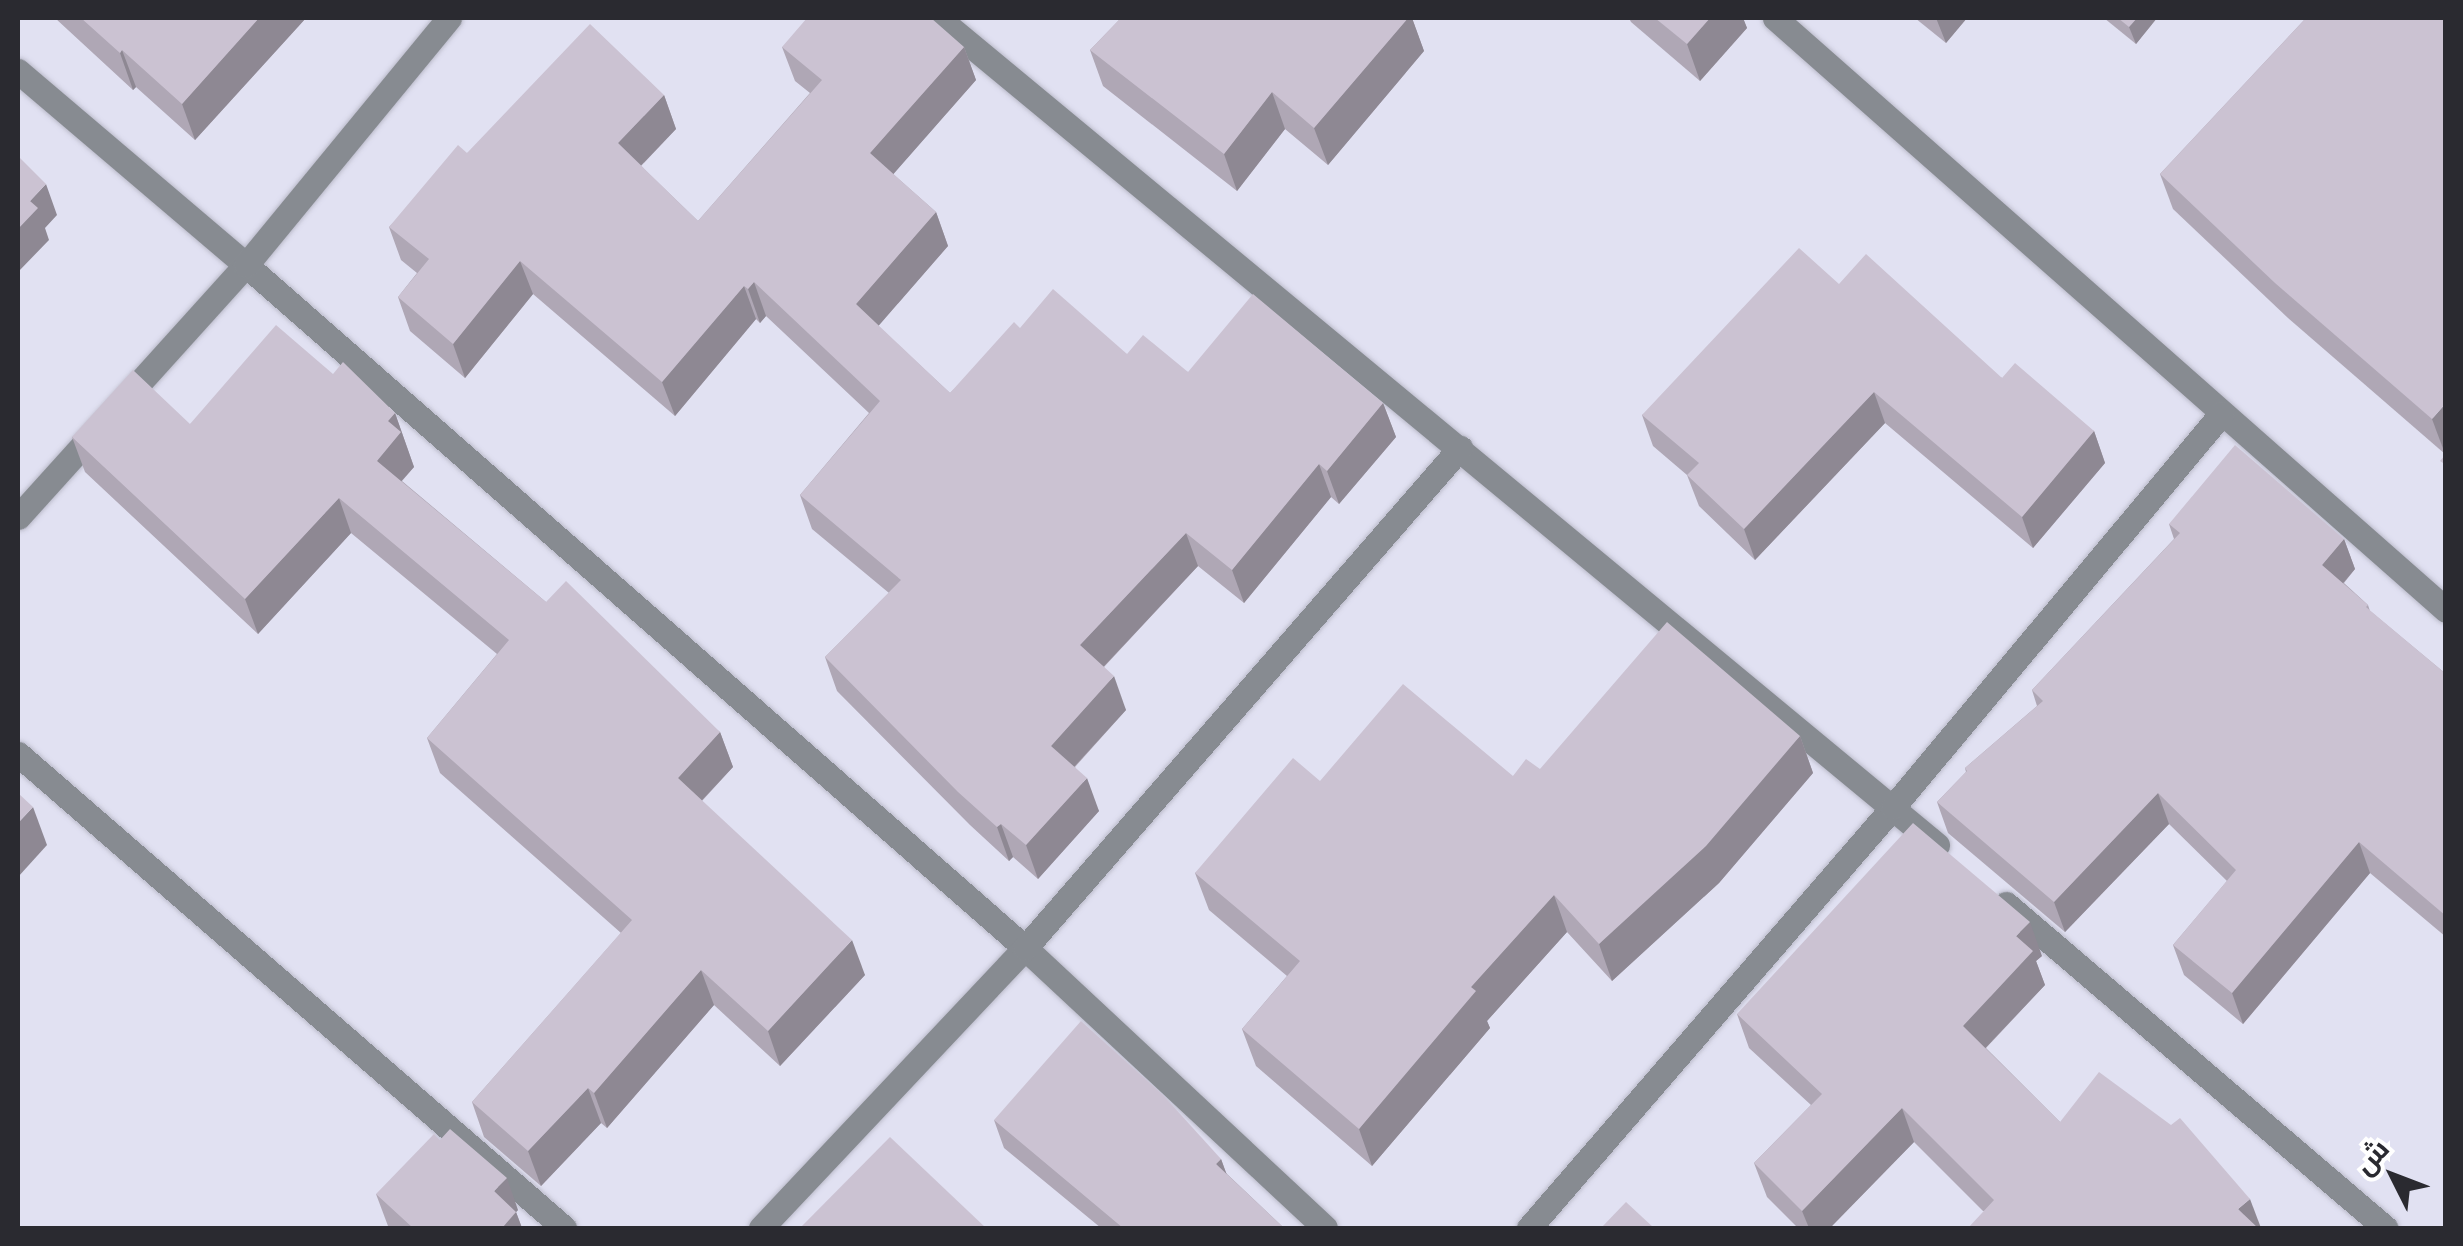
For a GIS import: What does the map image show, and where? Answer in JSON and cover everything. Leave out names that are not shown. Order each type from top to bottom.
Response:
[{"type":"street","points":[[18,517],[246,265],[449,18]]},
{"type":"street","points":[[938,18],[1952,858]]},
{"type":"street","points":[[1775,18],[2446,610]]},
{"type":"street","points":[[18,72],[246,265],[1024,948],[1326,1228]]},
{"type":"street","points":[[1530,1228],[1893,807],[2222,413]]},
{"type":"street","points":[[761,1228],[1024,948],[1460,448]]},
{"type":"street","points":[[18,754],[564,1228]]},
{"type":"street","points":[[1982,884],[2386,1228]]},
{"type":"building","points":[[81,18],[259,18],[182,104]]},
{"type":"building","points":[[807,18],[931,18],[964,47],[870,153],[936,212],[856,304],[950,393],[1014,322],[1020,328],[1053,289],[1127,354],[1143,335],[1188,372],[1253,294],[1383,403],[1327,471],[1319,464],[1232,570],[1186,533],[1080,645],[1114,676],[1051,746],[1087,778],[1026,845],[1001,824],[997,827],[958,792],[825,657],[901,580],[800,495],[880,401],[754,282],[748,289],[744,286],[662,382],[520,261],[453,344],[398,297],[429,259],[389,227],[458,145],[467,153],[590,24],[664,95],[618,143],[698,221],[822,80],[782,47]]},
{"type":"building","points":[[1121,18],[1408,18],[1314,128],[1272,92],[1224,154],[1090,50]]},
{"type":"building","points":[[1655,18],[1710,18],[1687,44]]},
{"type":"building","points":[[2118,18],[2137,18],[2129,27]]},
{"type":"building","points":[[2306,18],[2446,18],[2446,403],[2432,419],[2275,283],[2160,174]]},
{"type":"building","points":[[18,156],[46,184],[30,201],[38,208],[18,229]]},
{"type":"building","points":[[1799,248],[1839,284],[1866,254],[2002,378],[2015,363],[2094,431],[2022,517],[1874,392],[1744,529],[1687,475],[1699,463],[1642,415]]},
{"type":"building","points":[[276,325],[333,374],[343,362],[395,413],[388,421],[401,432],[377,461],[546,602],[566,581],[720,732],[678,778],[852,940],[768,1031],[701,970],[594,1093],[588,1088],[528,1151],[472,1102],[632,920],[427,738],[509,640],[339,498],[245,599],[72,437],[133,370],[190,424]]},
{"type":"building","points":[[2235,445],[2344,539],[2322,565],[2446,674],[2446,916],[2359,842],[2232,993],[2173,945],[2236,870],[2158,793],[2054,902],[1937,802],[1967,771],[1965,768],[2043,701],[2032,690],[2180,533],[2169,524]]},
{"type":"building","points":[[1667,622],[1800,736],[1706,846],[1599,944],[1554,895],[1471,987],[1476,991],[1359,1129],[1242,1029],[1300,961],[1195,873],[1293,758],[1320,781],[1403,684],[1513,776],[1526,759],[1540,769]]},
{"type":"building","points":[[18,793],[33,807],[18,823]]},
{"type":"building","points":[[1913,823],[2030,922],[2016,936],[2033,951],[1963,1026],[2060,1122],[2099,1072],[2171,1125],[2180,1118],[2250,1199],[2238,1209],[2258,1228],[1968,1228],[1994,1200],[1902,1108],[1802,1211],[1754,1163],[1822,1094],[1737,1014]]},
{"type":"building","points":[[1081,1021],[1163,1095],[1221,1159],[1216,1164],[1284,1228],[1123,1228],[994,1120]]},
{"type":"building","points":[[450,1129],[507,1178],[494,1191],[516,1212],[502,1228],[413,1228],[376,1194],[434,1134],[440,1140]]},
{"type":"building","points":[[890,1137],[986,1228],[800,1228]]},
{"type":"building","points":[[1626,1202],[1654,1228],[1601,1228]]}]
